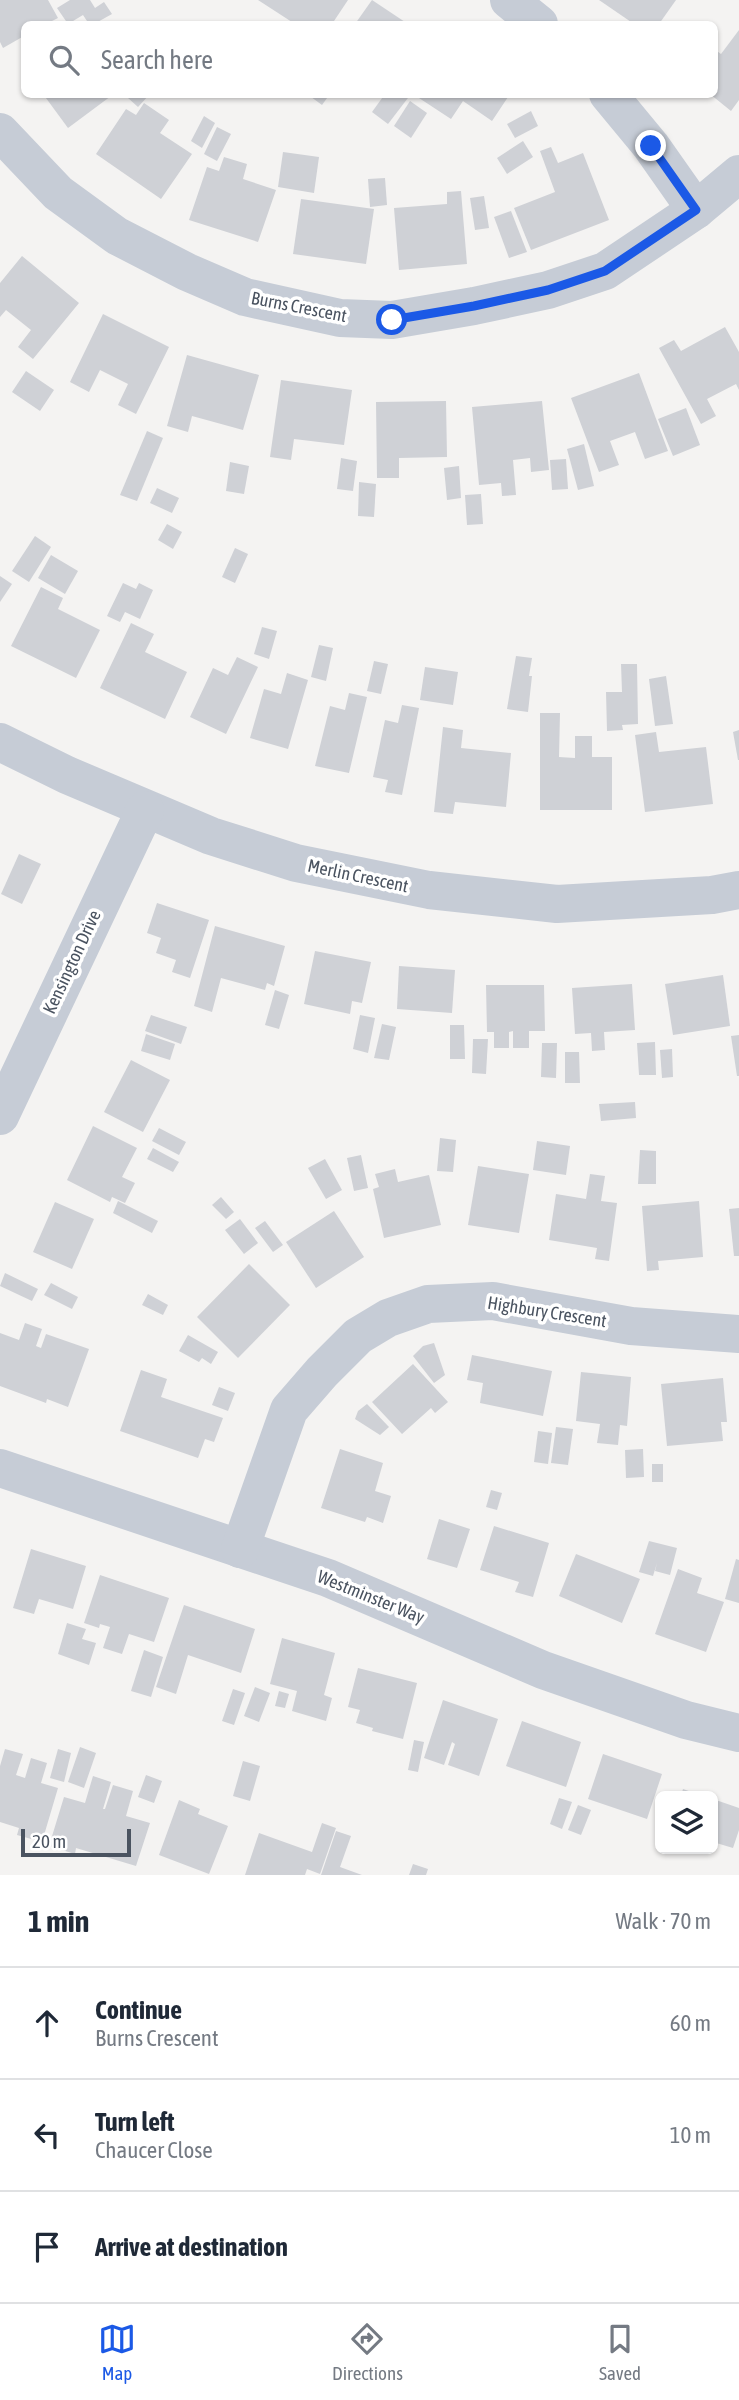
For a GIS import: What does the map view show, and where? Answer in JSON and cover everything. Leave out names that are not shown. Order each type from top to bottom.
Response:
[{"type":"street","points":[[509,0],[535,21]]},
{"type":"street","points":[[611,98],[651,146],[696,210]]},
{"type":"street","name":"Burns Crescent","points":[[0,132],[58,193],[117,236],[187,272],[245,297],[340,318],[392,320],[474,306],[548,290],[605,271],[696,210],[739,174]]},
{"type":"street","name":"Merlin Crescent","points":[[0,742],[145,810],[211,836],[296,863],[429,890],[556,904],[739,891]]},
{"type":"street","name":"Kensington Drive","points":[[0,1116],[145,810]]},
{"type":"street","name":"Highbury Crescent","points":[[240,1549],[289,1410],[358,1336],[388,1318],[428,1304],[494,1301],[631,1326],[739,1334]]},
{"type":"street","name":"Westminster Way","points":[[0,1468],[328,1578],[543,1670],[686,1720],[739,1732]]},
{"type":"building","points":[[0,0],[48,0],[58,18],[52,21],[21,21],[21,38],[3,48],[0,42]]},
{"type":"building","points":[[70,0],[90,0],[95,8],[104,2],[112,14],[99,21],[87,21],[83,15],[73,21],[66,21],[57,8]]},
{"type":"building","points":[[258,0],[348,0],[334,21],[290,21]]},
{"type":"building","points":[[372,0],[404,21],[357,21]]},
{"type":"building","points":[[599,0],[676,0],[661,21],[630,21]]},
{"type":"building","points":[[739,30],[739,100],[731,111],[715,98],[718,98],[718,52],[721,54]]},
{"type":"building","points":[[46,98],[108,98],[68,128]]},
{"type":"building","points":[[128,98],[146,98],[138,107]]},
{"type":"building","points":[[312,98],[327,98],[322,105]]},
{"type":"building","points":[[382,98],[408,98],[388,124],[372,112]]},
{"type":"building","points":[[419,98],[507,98],[492,121],[463,101],[451,119]]},
{"type":"building","points":[[410,101],[427,113],[411,138],[394,126]]},
{"type":"building","points":[[144,103],[169,120],[160,133],[192,154],[161,199],[96,154],[126,109],[136,115]]},
{"type":"building","points":[[531,111],[538,126],[515,138],[507,124]]},
{"type":"building","points":[[204,116],[215,123],[202,148],[191,141]]},
{"type":"building","points":[[217,127],[231,134],[217,161],[204,154]]},
{"type":"building","points":[[523,141],[533,157],[507,174],[497,158]]},
{"type":"building","points":[[551,147],[558,163],[583,153],[609,220],[531,250],[514,208],[555,192],[540,151]]},
{"type":"building","points":[[283,152],[319,157],[314,193],[278,187]]},
{"type":"building","points":[[224,157],[247,164],[243,179],[276,190],[258,242],[189,220],[207,167],[219,171]]},
{"type":"building","points":[[385,178],[387,205],[370,207],[368,179]]},
{"type":"building","points":[[461,191],[467,264],[399,270],[394,208],[447,204],[447,192]]},
{"type":"building","points":[[484,196],[489,228],[475,230],[470,198]]},
{"type":"building","points":[[301,199],[374,209],[366,264],[293,254]]},
{"type":"building","points":[[511,211],[527,252],[509,258],[494,217]]},
{"type":"building","points":[[22,256],[79,303],[33,359],[18,347],[31,330],[6,310],[0,317],[0,283]]},
{"type":"building","points":[[103,314],[169,347],[136,414],[118,405],[128,384],[100,370],[89,392],[70,382]]},
{"type":"building","points":[[725,327],[739,352],[739,390],[736,384],[707,399],[716,416],[701,424],[659,348],[674,340],[681,351]]},
{"type":"building","points":[[187,355],[259,375],[243,430],[192,416],[188,432],[167,426]]},
{"type":"building","points":[[26,371],[54,390],[40,411],[12,392]]},
{"type":"building","points":[[639,373],[668,451],[645,459],[635,432],[610,441],[619,465],[599,472],[571,398]]},
{"type":"building","points":[[281,380],[352,390],[344,445],[294,439],[291,460],[270,457]]},
{"type":"building","points":[[446,401],[447,457],[399,458],[399,478],[377,478],[376,402]]},
{"type":"building","points":[[542,401],[549,470],[531,472],[530,458],[513,460],[516,495],[502,496],[501,483],[479,485],[472,407]]},
{"type":"building","points":[[686,408],[700,445],[673,456],[658,419]]},
{"type":"building","points":[[147,431],[163,438],[137,501],[120,495]]},
{"type":"building","points":[[584,444],[594,486],[578,490],[567,449]]},
{"type":"building","points":[[341,458],[357,461],[353,491],[337,489]]},
{"type":"building","points":[[566,459],[568,489],[552,490],[550,460]]},
{"type":"building","points":[[230,462],[249,466],[244,494],[226,491]]},
{"type":"building","points":[[459,466],[461,498],[447,500],[444,468]]},
{"type":"building","points":[[359,482],[376,484],[374,517],[358,516]]},
{"type":"building","points":[[157,488],[179,498],[172,513],[150,503]]},
{"type":"building","points":[[481,494],[483,524],[467,525],[465,495]]},
{"type":"building","points":[[167,524],[182,532],[173,549],[158,540]]},
{"type":"building","points":[[35,536],[51,547],[29,582],[12,571]]},
{"type":"building","points":[[235,548],[248,554],[235,583],[222,577]]},
{"type":"building","points":[[51,555],[78,571],[65,594],[38,578]]},
{"type":"building","points":[[0,576],[12,584],[0,602]]},
{"type":"building","points":[[123,583],[136,589],[139,583],[153,590],[140,619],[125,612],[120,622],[107,616]]},
{"type":"building","points":[[41,587],[63,598],[58,609],[100,630],[76,678],[11,646]]},
{"type":"building","points":[[131,623],[154,634],[145,652],[187,672],[165,719],[100,688]]},
{"type":"building","points":[[262,627],[277,631],[269,659],[254,654]]},
{"type":"building","points":[[319,645],[333,648],[326,681],[311,677]]},
{"type":"building","points":[[516,656],[532,658],[528,712],[507,709]]},
{"type":"building","points":[[237,657],[258,667],[226,734],[190,717],[213,668],[228,675]]},
{"type":"building","points":[[374,661],[388,664],[381,694],[367,691]]},
{"type":"building","points":[[621,664],[637,664],[638,724],[622,725],[623,730],[607,731],[606,692],[622,692]]},
{"type":"building","points":[[425,667],[458,672],[453,705],[420,700]]},
{"type":"building","points":[[287,673],[308,680],[288,749],[250,738],[264,689],[281,694]]},
{"type":"building","points":[[666,676],[673,724],[655,726],[649,679]]},
{"type":"building","points":[[349,693],[367,697],[349,773],[315,766],[330,706],[345,710]]},
{"type":"building","points":[[402,705],[419,708],[402,795],[385,792],[388,780],[373,777],[385,720],[398,723]]},
{"type":"building","points":[[540,713],[560,713],[559,757],[575,758],[575,736],[592,736],[592,757],[612,757],[612,810],[540,810]]},
{"type":"building","points":[[443,727],[463,730],[461,748],[511,753],[506,807],[455,802],[453,814],[434,812]]},
{"type":"building","points":[[739,730],[739,760],[738,760],[733,732]]},
{"type":"building","points":[[656,732],[659,752],[706,747],[713,804],[645,812],[635,735]]},
{"type":"building","points":[[19,854],[41,864],[22,904],[1,894]]},
{"type":"building","points":[[157,903],[209,920],[190,978],[172,972],[176,960],[156,953],[161,938],[147,933]]},
{"type":"building","points":[[215,926],[285,946],[274,986],[267,983],[265,990],[221,978],[212,1012],[194,1006]]},
{"type":"building","points":[[315,951],[371,962],[362,1003],[352,1001],[350,1014],[304,1004]]},
{"type":"building","points":[[399,966],[455,970],[452,1013],[397,1009]]},
{"type":"building","points":[[723,975],[730,1026],[673,1035],[665,984]]},
{"type":"building","points":[[632,984],[635,1030],[604,1032],[605,1050],[592,1051],[591,1033],[575,1034],[572,988]]},
{"type":"building","points":[[486,985],[544,985],[545,1031],[529,1031],[529,1048],[513,1048],[513,1031],[509,1032],[509,1048],[494,1048],[494,1032],[487,1032]]},
{"type":"building","points":[[275,990],[289,995],[279,1029],[265,1025]]},
{"type":"building","points":[[151,1015],[187,1027],[181,1044],[145,1031]]},
{"type":"building","points":[[360,1015],[375,1018],[368,1053],[353,1049]]},
{"type":"building","points":[[382,1024],[396,1027],[389,1060],[374,1058]]},
{"type":"building","points":[[450,1025],[464,1025],[465,1059],[450,1059]]},
{"type":"building","points":[[146,1034],[175,1044],[170,1060],[141,1051]]},
{"type":"building","points":[[739,1035],[739,1076],[737,1076],[731,1036]]},
{"type":"building","points":[[473,1039],[488,1039],[486,1074],[472,1073]]},
{"type":"building","points":[[655,1042],[656,1075],[639,1075],[637,1043]]},
{"type":"building","points":[[542,1043],[557,1043],[556,1078],[541,1077]]},
{"type":"building","points":[[672,1049],[673,1077],[662,1078],[660,1050]]},
{"type":"building","points":[[565,1052],[579,1052],[580,1083],[565,1083]]},
{"type":"building","points":[[131,1060],[170,1080],[143,1132],[104,1112]]},
{"type":"building","points":[[635,1102],[636,1118],[601,1121],[599,1104]]},
{"type":"building","points":[[93,1126],[137,1148],[122,1177],[135,1183],[125,1203],[112,1197],[110,1202],[67,1180]]},
{"type":"building","points":[[159,1128],[186,1142],[179,1155],[152,1141]]},
{"type":"building","points":[[440,1138],[456,1140],[453,1172],[437,1171]]},
{"type":"building","points":[[537,1141],[570,1146],[566,1175],[533,1170]]},
{"type":"building","points":[[153,1148],[179,1162],[173,1172],[147,1159]]},
{"type":"building","points":[[640,1150],[656,1151],[656,1184],[638,1184]]},
{"type":"building","points":[[361,1155],[368,1188],[354,1191],[347,1158]]},
{"type":"building","points":[[325,1159],[342,1190],[326,1199],[308,1168]]},
{"type":"building","points":[[478,1166],[529,1174],[519,1233],[468,1225]]},
{"type":"building","points":[[395,1169],[398,1182],[429,1175],[441,1225],[384,1238],[373,1189],[379,1187],[375,1174]]},
{"type":"building","points":[[590,1174],[605,1176],[601,1201],[617,1203],[609,1261],[595,1259],[597,1248],[549,1240],[556,1194],[586,1199]]},
{"type":"building","points":[[221,1197],[234,1212],[226,1219],[212,1205]]},
{"type":"building","points":[[118,1201],[158,1221],[152,1233],[113,1213]]},
{"type":"building","points":[[699,1201],[703,1257],[658,1261],[659,1270],[647,1271],[642,1206]]},
{"type":"building","points":[[55,1202],[94,1219],[72,1269],[33,1252]]},
{"type":"building","points":[[739,1208],[739,1256],[734,1256],[729,1209]]},
{"type":"building","points":[[334,1211],[364,1257],[316,1288],[286,1242]]},
{"type":"building","points":[[240,1219],[258,1243],[244,1254],[225,1230]]},
{"type":"building","points":[[265,1221],[283,1245],[273,1252],[255,1228]]},
{"type":"building","points":[[249,1264],[290,1305],[238,1358],[197,1317]]},
{"type":"building","points":[[5,1273],[38,1289],[32,1301],[0,1286]]},
{"type":"building","points":[[51,1283],[78,1297],[72,1309],[44,1295]]},
{"type":"building","points":[[148,1294],[168,1305],[163,1315],[142,1305]]},
{"type":"building","points":[[25,1323],[42,1329],[36,1346],[41,1348],[46,1334],[89,1349],[68,1407],[47,1399],[46,1403],[0,1386],[0,1333],[19,1340]]},
{"type":"building","points":[[188,1335],[218,1352],[211,1364],[202,1358],[199,1362],[179,1351]]},
{"type":"building","points":[[434,1343],[445,1375],[434,1383],[413,1356],[423,1346]]},
{"type":"building","points":[[472,1355],[552,1371],[543,1416],[480,1403],[483,1383],[467,1380]]},
{"type":"building","points":[[413,1364],[448,1402],[435,1413],[431,1408],[402,1434],[372,1402]]},
{"type":"building","points":[[141,1370],[167,1379],[161,1397],[223,1418],[214,1442],[205,1439],[198,1458],[120,1431]]},
{"type":"building","points":[[581,1372],[631,1377],[627,1426],[620,1425],[618,1445],[597,1443],[600,1424],[576,1421]]},
{"type":"building","points":[[723,1378],[727,1422],[721,1422],[723,1441],[667,1446],[661,1384]]},
{"type":"building","points":[[219,1387],[235,1393],[228,1411],[212,1405]]},
{"type":"building","points":[[367,1404],[389,1427],[380,1435],[355,1419],[358,1411]]},
{"type":"building","points":[[556,1427],[573,1429],[568,1465],[551,1463]]},
{"type":"building","points":[[538,1431],[552,1433],[548,1464],[534,1462]]},
{"type":"building","points":[[340,1449],[383,1463],[375,1491],[391,1496],[383,1523],[367,1517],[365,1522],[321,1508]]},
{"type":"building","points":[[643,1449],[644,1477],[626,1478],[625,1450]]},
{"type":"building","points":[[652,1464],[663,1464],[663,1482],[652,1482]]},
{"type":"building","points":[[491,1490],[502,1493],[497,1510],[486,1507]]},
{"type":"building","points":[[439,1519],[470,1529],[457,1568],[427,1559]]},
{"type":"building","points":[[494,1526],[549,1543],[533,1597],[515,1592],[519,1582],[480,1570]]},
{"type":"building","points":[[649,1541],[677,1548],[670,1575],[655,1571],[657,1563],[653,1576],[639,1572]]},
{"type":"building","points":[[31,1549],[86,1566],[73,1609],[39,1599],[34,1614],[13,1608]]},
{"type":"building","points":[[576,1554],[640,1579],[622,1623],[559,1596]]},
{"type":"building","points":[[736,1559],[739,1560],[739,1603],[725,1599]]},
{"type":"building","points":[[678,1569],[702,1578],[697,1593],[724,1602],[706,1652],[655,1634]]},
{"type":"building","points":[[100,1575],[169,1598],[154,1642],[129,1634],[122,1654],[103,1648],[110,1627],[100,1624],[99,1628],[84,1623]]},
{"type":"building","points":[[184,1605],[255,1629],[241,1673],[188,1655],[176,1694],[156,1687]]},
{"type":"building","points":[[67,1623],[86,1629],[82,1639],[96,1643],[89,1665],[58,1654]]},
{"type":"building","points":[[282,1638],[335,1653],[324,1695],[332,1698],[326,1721],[292,1711],[297,1691],[270,1684]]},
{"type":"building","points":[[144,1650],[163,1657],[151,1697],[131,1691]]},
{"type":"building","points":[[358,1668],[417,1683],[403,1739],[372,1731],[373,1728],[356,1723],[360,1710],[348,1707]]},
{"type":"building","points":[[255,1687],[270,1693],[259,1722],[244,1716]]},
{"type":"building","points":[[233,1689],[245,1693],[234,1725],[222,1721]]},
{"type":"building","points":[[279,1691],[289,1694],[285,1708],[275,1706]]},
{"type":"building","points":[[443,1700],[498,1719],[479,1776],[448,1765],[455,1744],[452,1742],[444,1765],[424,1758]]},
{"type":"building","points":[[522,1721],[581,1742],[566,1787],[506,1766]]},
{"type":"building","points":[[414,1740],[424,1742],[418,1772],[408,1770]]},
{"type":"building","points":[[80,1747],[96,1753],[84,1788],[68,1782]]},
{"type":"building","points":[[5,1749],[23,1754],[16,1775],[25,1778],[31,1758],[47,1763],[41,1783],[58,1788],[42,1842],[17,1835],[19,1828],[0,1822],[0,1766]]},
{"type":"building","points":[[58,1749],[71,1753],[64,1782],[50,1778]]},
{"type":"building","points":[[603,1754],[662,1774],[647,1819],[588,1799]]},
{"type":"building","points":[[243,1761],[260,1766],[250,1801],[233,1796]]},
{"type":"building","points":[[146,1775],[162,1781],[154,1803],[138,1797]]},
{"type":"building","points":[[93,1776],[111,1782],[103,1809],[113,1785],[133,1791],[126,1816],[150,1823],[136,1866],[76,1848],[75,1854],[49,1846],[64,1797],[85,1803]]},
{"type":"building","points":[[559,1798],[572,1802],[562,1829],[550,1824]]},
{"type":"building","points":[[179,1800],[200,1809],[198,1814],[228,1826],[209,1874],[159,1855]]},
{"type":"building","points":[[718,1801],[739,1808],[739,1830],[733,1848],[718,1844]]},
{"type":"building","points":[[578,1805],[591,1810],[581,1835],[568,1830]]},
{"type":"building","points":[[322,1823],[336,1828],[320,1874],[307,1869],[305,1875],[245,1875],[259,1833],[312,1852]]},
{"type":"building","points":[[336,1831],[351,1836],[340,1867],[362,1875],[321,1875]]},
{"type":"building","points":[[413,1864],[428,1869],[426,1875],[409,1875]]},
{"type":"route","points":[[392,320],[548,290],[605,271],[696,210],[651,146]]}]
